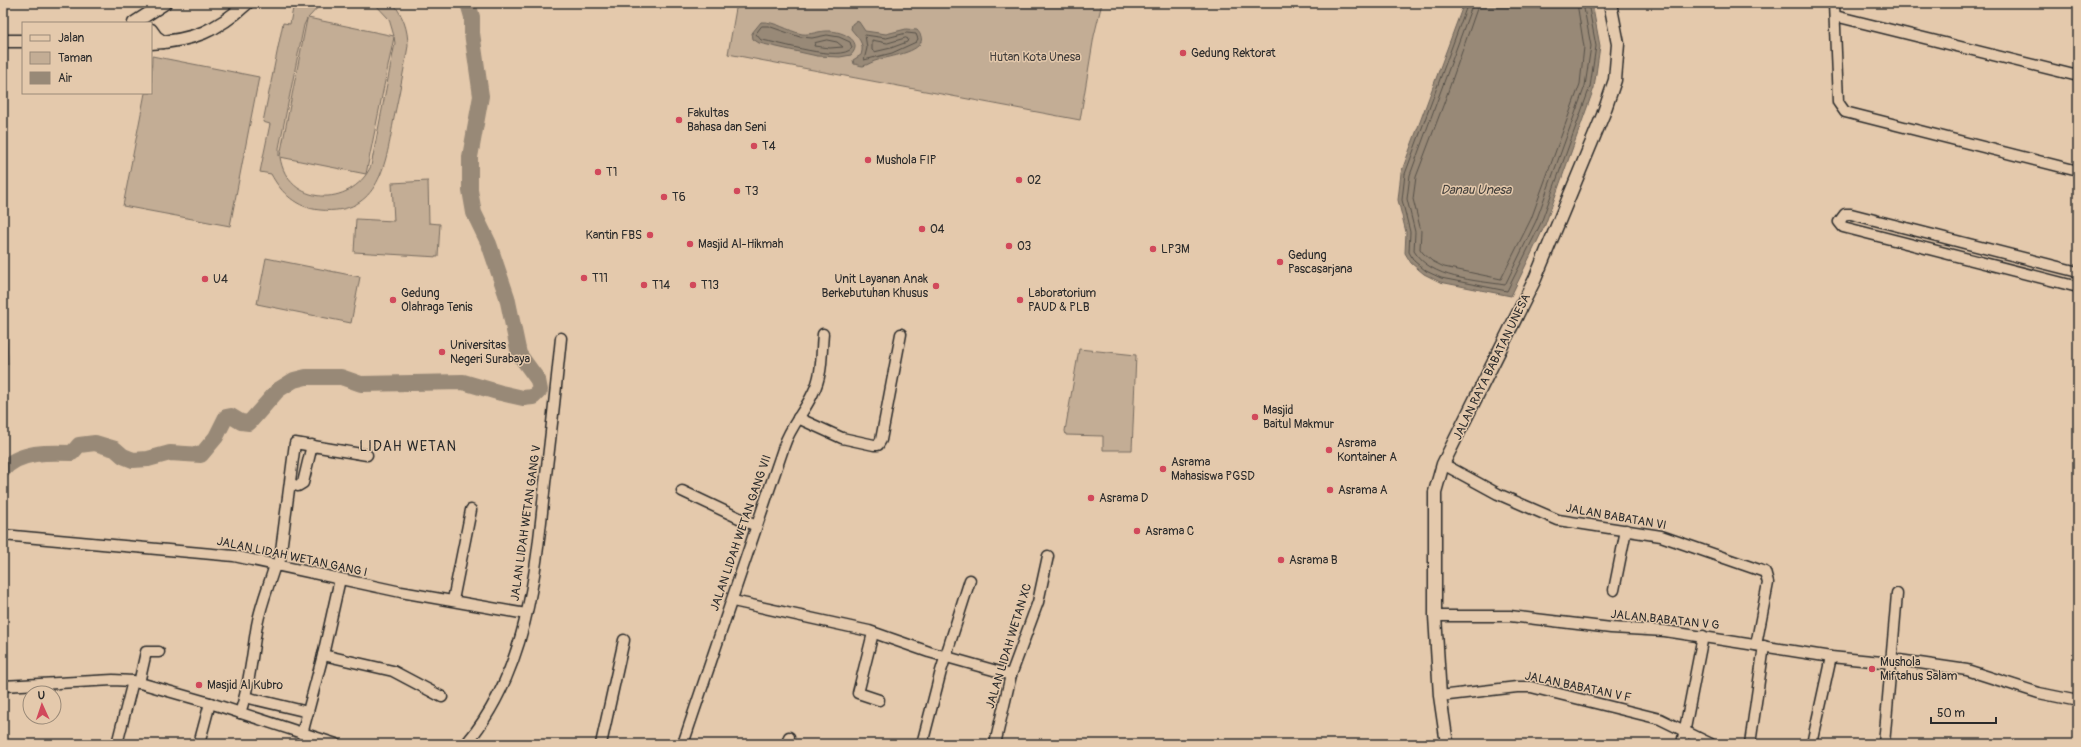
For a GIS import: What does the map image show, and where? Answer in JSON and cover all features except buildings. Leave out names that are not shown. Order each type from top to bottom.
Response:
[{"type":"main road","points":[[138,22],[148,19],[165,3]]},
{"type":"main road","points":[[152,32],[157,42],[192,38],[215,29],[247,3]]},
{"type":"main road","name":"JALAN RAYA BABATAN UNESA","points":[[1447,744],[1440,696],[1435,616],[1435,492],[1443,464],[1536,279],[1603,115],[1615,80],[1618,44],[1610,3]]},
{"type":"main road","points":[[3,41],[22,41]]},
{"type":"street","points":[[1834,3],[1838,102],[1845,112],[2078,171]]},
{"type":"street","points":[[1835,16],[2078,76]]},
{"type":"street","points":[[1845,214],[1851,214],[2078,272],[2076,287],[1843,227],[1839,222],[1845,214]]},
{"type":"street","name":"JALAN LIDAH WETAN GANG VII","points":[[683,744],[732,601],[740,570],[785,444],[818,381],[823,334]]},
{"type":"street","points":[[798,418],[842,438],[874,446],[878,444],[882,440],[901,334]]},
{"type":"street","name":"JALAN LIDAH WETAN GANG V","points":[[466,744],[480,727],[502,690],[518,648],[531,596],[542,512],[561,338]]},
{"type":"street","points":[[240,712],[245,697],[261,609],[277,566],[291,484],[294,444],[298,442],[367,455]]},
{"type":"street","points":[[291,484],[298,486],[303,483],[312,445]]},
{"type":"street","name":"JALAN BABATAN VI","points":[[1443,464],[1498,494],[1558,520],[1661,536],[1765,572],[1768,583],[1750,744]]},
{"type":"street","points":[[682,491],[756,526]]},
{"type":"street","points":[[453,600],[471,510]]},
{"type":"street","points":[[1614,590],[1626,530]]},
{"type":"street","name":"JALAN LIDAH WETAN GANG I","points":[[3,535],[212,553],[401,592],[526,614]]},
{"type":"street","name":"JALAN LIDAH WETAN XC","points":[[995,744],[1011,675],[1038,602],[1048,556]]},
{"type":"street","points":[[302,734],[323,655],[340,579]]},
{"type":"street","points":[[922,744],[946,657],[970,580]]},
{"type":"street","points":[[1884,744],[1897,594]]},
{"type":"street","points":[[732,601],[874,633],[946,657],[1011,675]]},
{"type":"street","name":"JALAN BABATAN V G","points":[[1435,616],[1510,616],[1703,636],[1830,657],[1892,661],[1967,670],[2039,693],[2078,700]]},
{"type":"street","points":[[874,633],[858,693],[879,700]]},
{"type":"street","points":[[1682,744],[1703,636]]},
{"type":"street","points":[[601,744],[624,640]]},
{"type":"street","points":[[117,744],[146,652],[159,652]]},
{"type":"street","points":[[323,655],[393,671],[442,697]]},
{"type":"street","points":[[1812,744],[1830,657]]},
{"type":"street","points":[[3,686],[113,680],[136,682],[240,712],[302,734],[317,742],[336,744]]},
{"type":"street","name":"JALAN BABATAN V F","points":[[1440,696],[1517,687],[1530,687],[1660,719],[1711,744]]},
{"type":"street","points":[[245,697],[308,712]]},
{"type":"street","points":[[199,744],[210,703]]},
{"type":"green space","points":[[294,3],[322,3],[308,18],[394,36],[389,19],[374,3],[393,3],[400,13],[406,28],[408,46],[388,152],[383,168],[368,195],[356,204],[340,210],[312,209],[297,203],[285,193],[271,174],[260,172],[270,124],[263,122],[283,23],[290,24]],"holes":[[[307,19],[279,156],[279,148],[304,25]],[[394,37],[395,43],[371,166],[366,173]],[[280,157],[366,174],[362,180],[349,190],[335,195],[321,196],[307,193],[294,185],[285,173]]]},
{"type":"green space","name":"Hutan Kota Unesa","points":[[737,3],[1102,3],[1094,36],[1080,120],[728,54]]},
{"type":"green space","points":[[152,56],[259,77],[230,226],[123,206],[145,94],[152,94]]},
{"type":"green space","points":[[428,181],[429,223],[440,224],[438,257],[354,252],[356,219],[394,221],[392,183]]},
{"type":"green space","points":[[3,236],[8,364],[3,365]]},
{"type":"green space","points":[[266,258],[360,277],[351,323],[257,304]]},
{"type":"green space","points":[[1079,349],[1136,355],[1132,450],[1103,450],[1103,436],[1066,435],[1065,431]]},
{"type":"water","name":"Danau Unesa","points":[[1464,3],[1592,3],[1600,46],[1594,88],[1545,225],[1511,296],[1440,282],[1424,274],[1411,263],[1405,253],[1406,232],[1398,200],[1401,173]]},
{"type":"water","points":[[856,21],[859,22],[865,31],[886,34],[906,29],[917,30],[921,37],[920,43],[916,48],[900,54],[862,66],[854,64],[853,60],[861,55],[862,51],[860,41],[851,29],[852,24]]},
{"type":"water","points":[[761,22],[771,23],[802,34],[826,31],[838,32],[849,37],[853,41],[855,50],[851,55],[840,57],[817,56],[759,43],[753,39],[752,33]]},
{"type":"waterway","points":[[3,470],[17,459],[26,456],[44,453],[72,453],[79,445],[95,443],[115,449],[123,456],[133,460],[148,459],[170,453],[201,455],[216,437],[226,417],[231,416],[241,422],[249,423],[278,390],[294,380],[306,377],[341,377],[361,384],[463,382],[523,398],[533,397],[540,390],[538,380],[519,354],[507,297],[489,244],[474,213],[470,190],[470,157],[481,96],[472,33],[472,17],[468,3]]},
{"type":"place","name":"Gedung Rektorat","points":[[1183,53]]},
{"type":"place","name":"Fakultas Bahasa dan Seni","points":[[679,120]]},
{"type":"place","name":"T4","points":[[754,146]]},
{"type":"place","name":"Mushola FIP","points":[[868,160]]},
{"type":"place","name":"T1","points":[[598,172]]},
{"type":"place","name":"O2","points":[[1019,180]]},
{"type":"place","name":"T3","points":[[737,191]]},
{"type":"place","name":"T6","points":[[664,197]]},
{"type":"place","name":"O4","points":[[922,229]]},
{"type":"place","name":"Kantin FBS","points":[[650,235]]},
{"type":"place","name":"Masjid Al-Hikmah","points":[[690,244]]},
{"type":"place","name":"O3","points":[[1009,246]]},
{"type":"place","name":"LP3M","points":[[1153,249]]},
{"type":"place","name":"Gedung Pascasarjana","points":[[1280,262]]},
{"type":"place","name":"T11","points":[[584,278]]},
{"type":"place","name":"U4","points":[[205,279]]},
{"type":"place","name":"T14","points":[[644,285]]},
{"type":"place","name":"T13","points":[[693,285]]},
{"type":"place","name":"Unit Layanan Anak Berkebutuhan Khusus","points":[[936,286]]},
{"type":"place","name":"Gedung Olahraga Tenis","points":[[393,300]]},
{"type":"place","name":"Laboratorium PAUD & PLB","points":[[1020,300]]},
{"type":"place","name":"Universitas Negeri Surabaya","points":[[442,352]]},
{"type":"place","name":"Masjid Baitul Makmur","points":[[1255,417]]},
{"type":"place","name":"Asrama Kontainer A","points":[[1329,450]]},
{"type":"place","name":"Asrama Mahasiswa PGSD","points":[[1163,469]]},
{"type":"place","name":"Asrama A","points":[[1330,490]]},
{"type":"place","name":"Asrama D","points":[[1091,498]]},
{"type":"place","name":"Asrama C","points":[[1137,531]]},
{"type":"place","name":"Asrama B","points":[[1281,560]]},
{"type":"place","name":"Mushola Miftahus Salam","points":[[1872,669]]},
{"type":"place","name":"Masjid Al Kubro","points":[[199,685]]},
{"type":"district","name":"LIDAH WETAN","points":[[408,446]]}]
